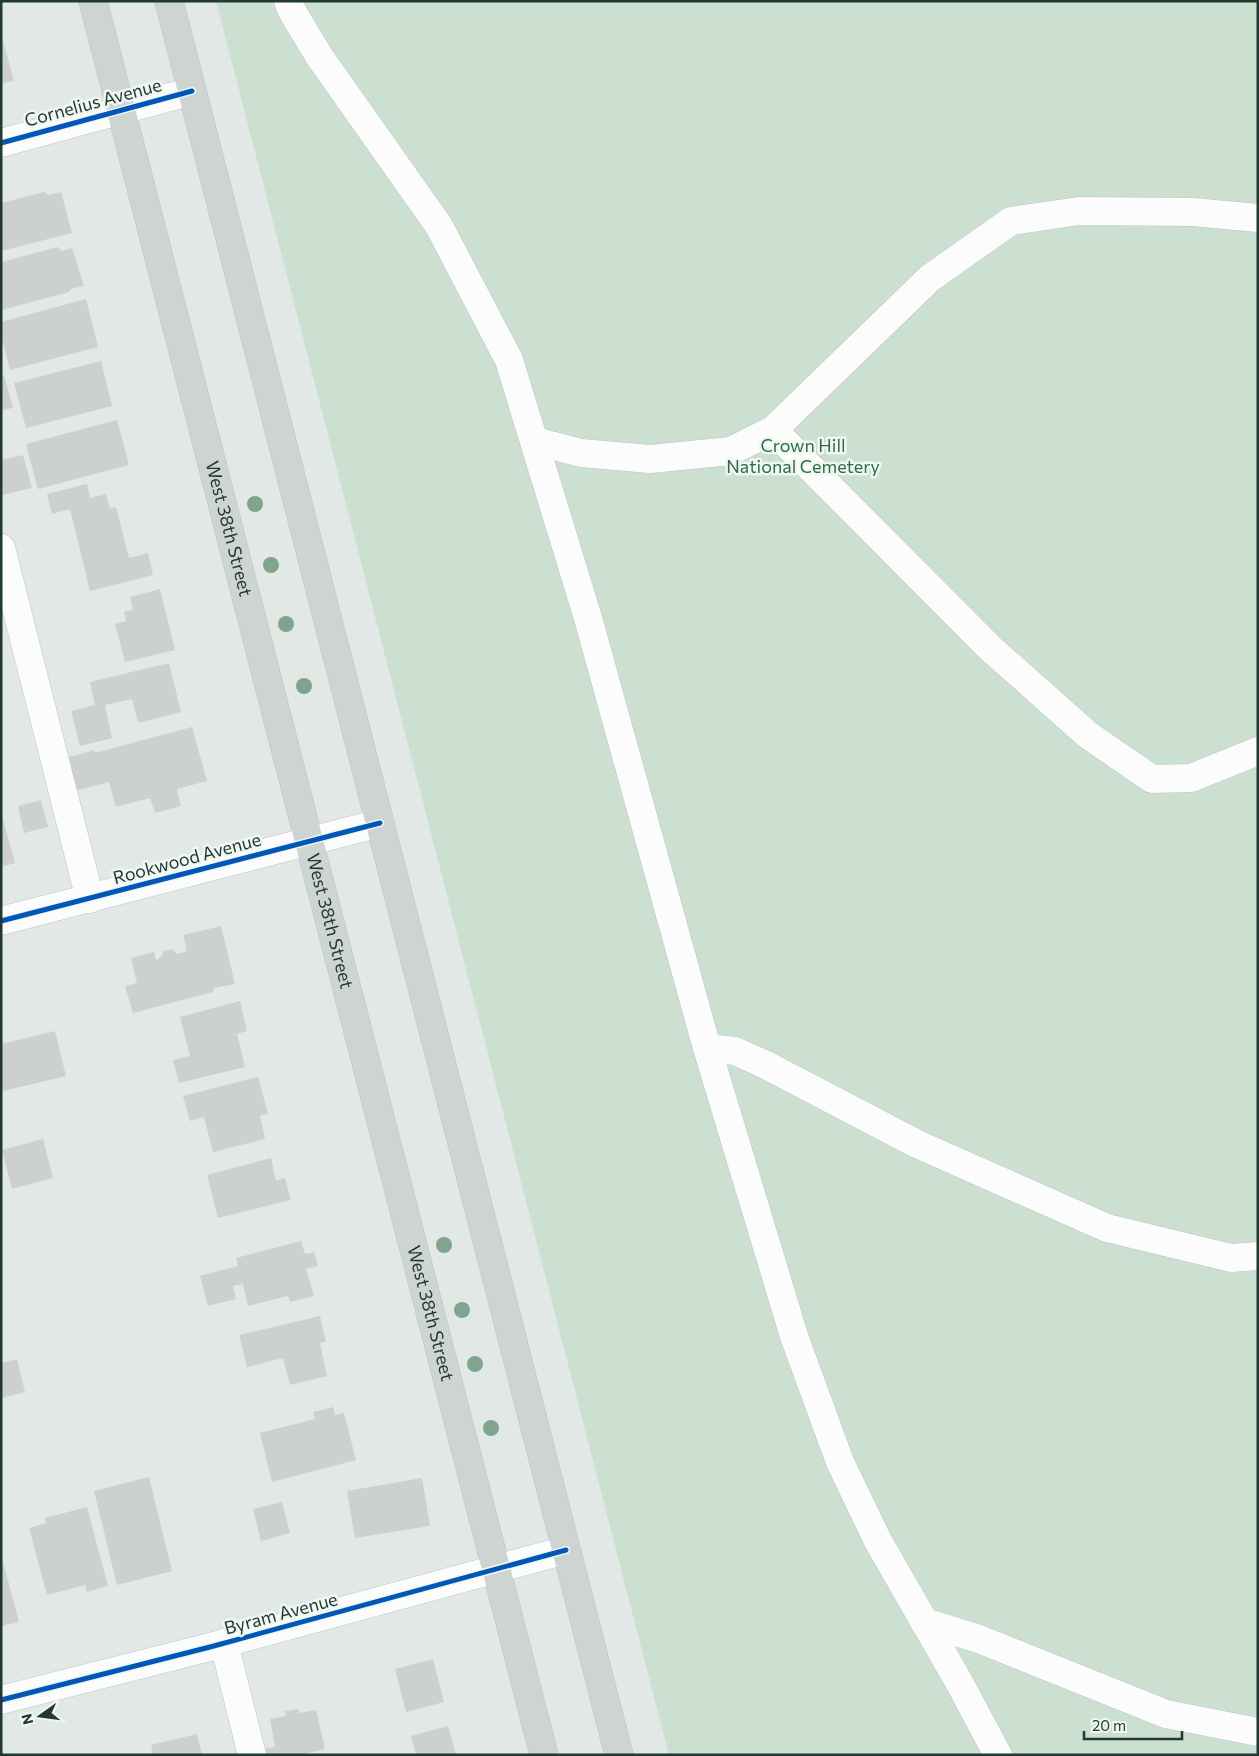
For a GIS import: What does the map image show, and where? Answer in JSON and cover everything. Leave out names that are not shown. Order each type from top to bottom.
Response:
[{"type":"main road","name":"West 38th Street","points":[[93,1],[544,1755]]},
{"type":"main road","points":[[169,1],[618,1755]]},
{"type":"street","points":[[288,1],[319,56],[439,226],[510,360],[588,618],[707,1048],[794,1336],[840,1462],[878,1541],[998,1755]]},
{"type":"street","name":"Cornelius Avenue","points":[[1,143],[192,91]]},
{"type":"street","points":[[535,441],[581,453],[650,459],[730,451],[773,430],[930,278],[1011,221],[1079,211],[1193,212],[1258,218]]},
{"type":"street","points":[[773,430],[990,648],[1088,735],[1152,779],[1191,778],[1258,750]]},
{"type":"street","points":[[1,548],[90,899]]},
{"type":"street","name":"Rookwood Avenue","points":[[1,922],[380,822]]},
{"type":"street","points":[[707,1048],[734,1051],[742,1054],[917,1144],[1107,1228],[1231,1258],[1258,1273]]},
{"type":"street","points":[[1231,1258],[1258,1256]]},
{"type":"street","name":"Byram Avenue","points":[[1,1700],[224,1643],[566,1550]]},
{"type":"street","points":[[924,1622],[978,1639],[1166,1714],[1258,1732]]},
{"type":"street","points":[[224,1643],[252,1755]]},
{"type":"green space","name":"Crown Hill National Cemetery","points":[[216,1],[1258,1],[1258,1755],[669,1755]]},
{"type":"building","points":[[1,41],[3,41],[14,81],[1,84]]},
{"type":"building","points":[[44,192],[49,195],[61,192],[72,233],[1,251],[1,203]]},
{"type":"building","points":[[58,247],[61,251],[72,248],[84,286],[71,289],[69,292],[2,310],[1,262]]},
{"type":"building","points":[[86,299],[98,347],[10,370],[1,335],[1,322]]},
{"type":"building","points":[[101,361],[112,406],[26,428],[14,383]]},
{"type":"building","points":[[1,375],[4,375],[13,408],[1,410]]},
{"type":"building","points":[[117,420],[129,465],[38,489],[26,444]]},
{"type":"building","points":[[23,455],[32,488],[2,495],[1,460]]},
{"type":"building","points":[[87,484],[90,498],[106,494],[110,508],[116,507],[129,558],[148,553],[153,575],[90,591],[70,509],[52,514],[47,494]]},
{"type":"building","points":[[160,589],[175,650],[125,662],[115,624],[126,621],[124,612],[133,610],[130,597]]},
{"type":"building","points":[[169,663],[181,712],[138,723],[132,699],[105,705],[112,738],[80,746],[71,711],[95,705],[90,682]]},
{"type":"building","points":[[192,727],[207,781],[177,789],[181,806],[155,813],[150,798],[116,807],[109,782],[71,792],[62,759],[95,750],[95,753]]},
{"type":"building","points":[[41,800],[48,827],[24,833],[18,806]]},
{"type":"building","points":[[1,813],[15,863],[1,867]]},
{"type":"building","points":[[221,926],[235,984],[214,988],[213,992],[133,1013],[125,986],[137,983],[131,958],[154,952],[156,960],[160,958],[164,951],[172,949],[177,954],[187,951],[183,935]]},
{"type":"building","points":[[240,1001],[247,1031],[237,1034],[245,1067],[179,1083],[173,1060],[190,1056],[180,1017]]},
{"type":"building","points":[[55,1031],[66,1076],[3,1091],[1,1084],[1,1044]]},
{"type":"building","points":[[258,1077],[268,1114],[260,1116],[265,1139],[213,1152],[204,1117],[190,1121],[183,1096]]},
{"type":"building","points":[[43,1139],[53,1178],[12,1189],[2,1150]]},
{"type":"building","points":[[271,1158],[276,1181],[285,1178],[291,1200],[218,1218],[207,1175]]},
{"type":"building","points":[[301,1241],[305,1254],[314,1252],[318,1266],[306,1269],[314,1296],[290,1302],[288,1296],[248,1306],[243,1284],[233,1286],[236,1299],[208,1306],[200,1276],[238,1266],[236,1258]]},
{"type":"building","points":[[320,1316],[326,1342],[320,1343],[327,1376],[290,1385],[283,1358],[247,1367],[239,1335]]},
{"type":"building","points":[[17,1359],[25,1392],[1,1398],[1,1363]]},
{"type":"building","points":[[333,1407],[335,1415],[344,1413],[356,1460],[272,1482],[260,1433],[315,1419],[313,1412]]},
{"type":"building","points":[[149,1477],[172,1571],[117,1585],[94,1491]]},
{"type":"building","points":[[422,1478],[430,1526],[355,1538],[347,1491]]},
{"type":"building","points":[[282,1502],[290,1533],[261,1541],[253,1509]]},
{"type":"building","points":[[87,1507],[108,1586],[87,1592],[85,1585],[47,1595],[29,1528],[46,1523],[45,1518]]},
{"type":"building","points":[[1,1554],[19,1622],[1,1626]]},
{"type":"building","points":[[433,1659],[444,1702],[406,1712],[395,1669]]},
{"type":"building","points":[[298,1709],[299,1713],[316,1710],[325,1749],[300,1755],[264,1755],[262,1749],[275,1747],[270,1719],[286,1716],[285,1711]]},
{"type":"building","points":[[448,1726],[456,1755],[416,1755],[411,1736]]},
{"type":"building","points":[[197,1734],[202,1755],[153,1755],[151,1745]]},
{"type":"cycle path","points":[[1,143],[192,91]]},
{"type":"cycle path","points":[[1,921],[380,823]]},
{"type":"cycle path","points":[[1,1700],[210,1647],[566,1550]]}]
